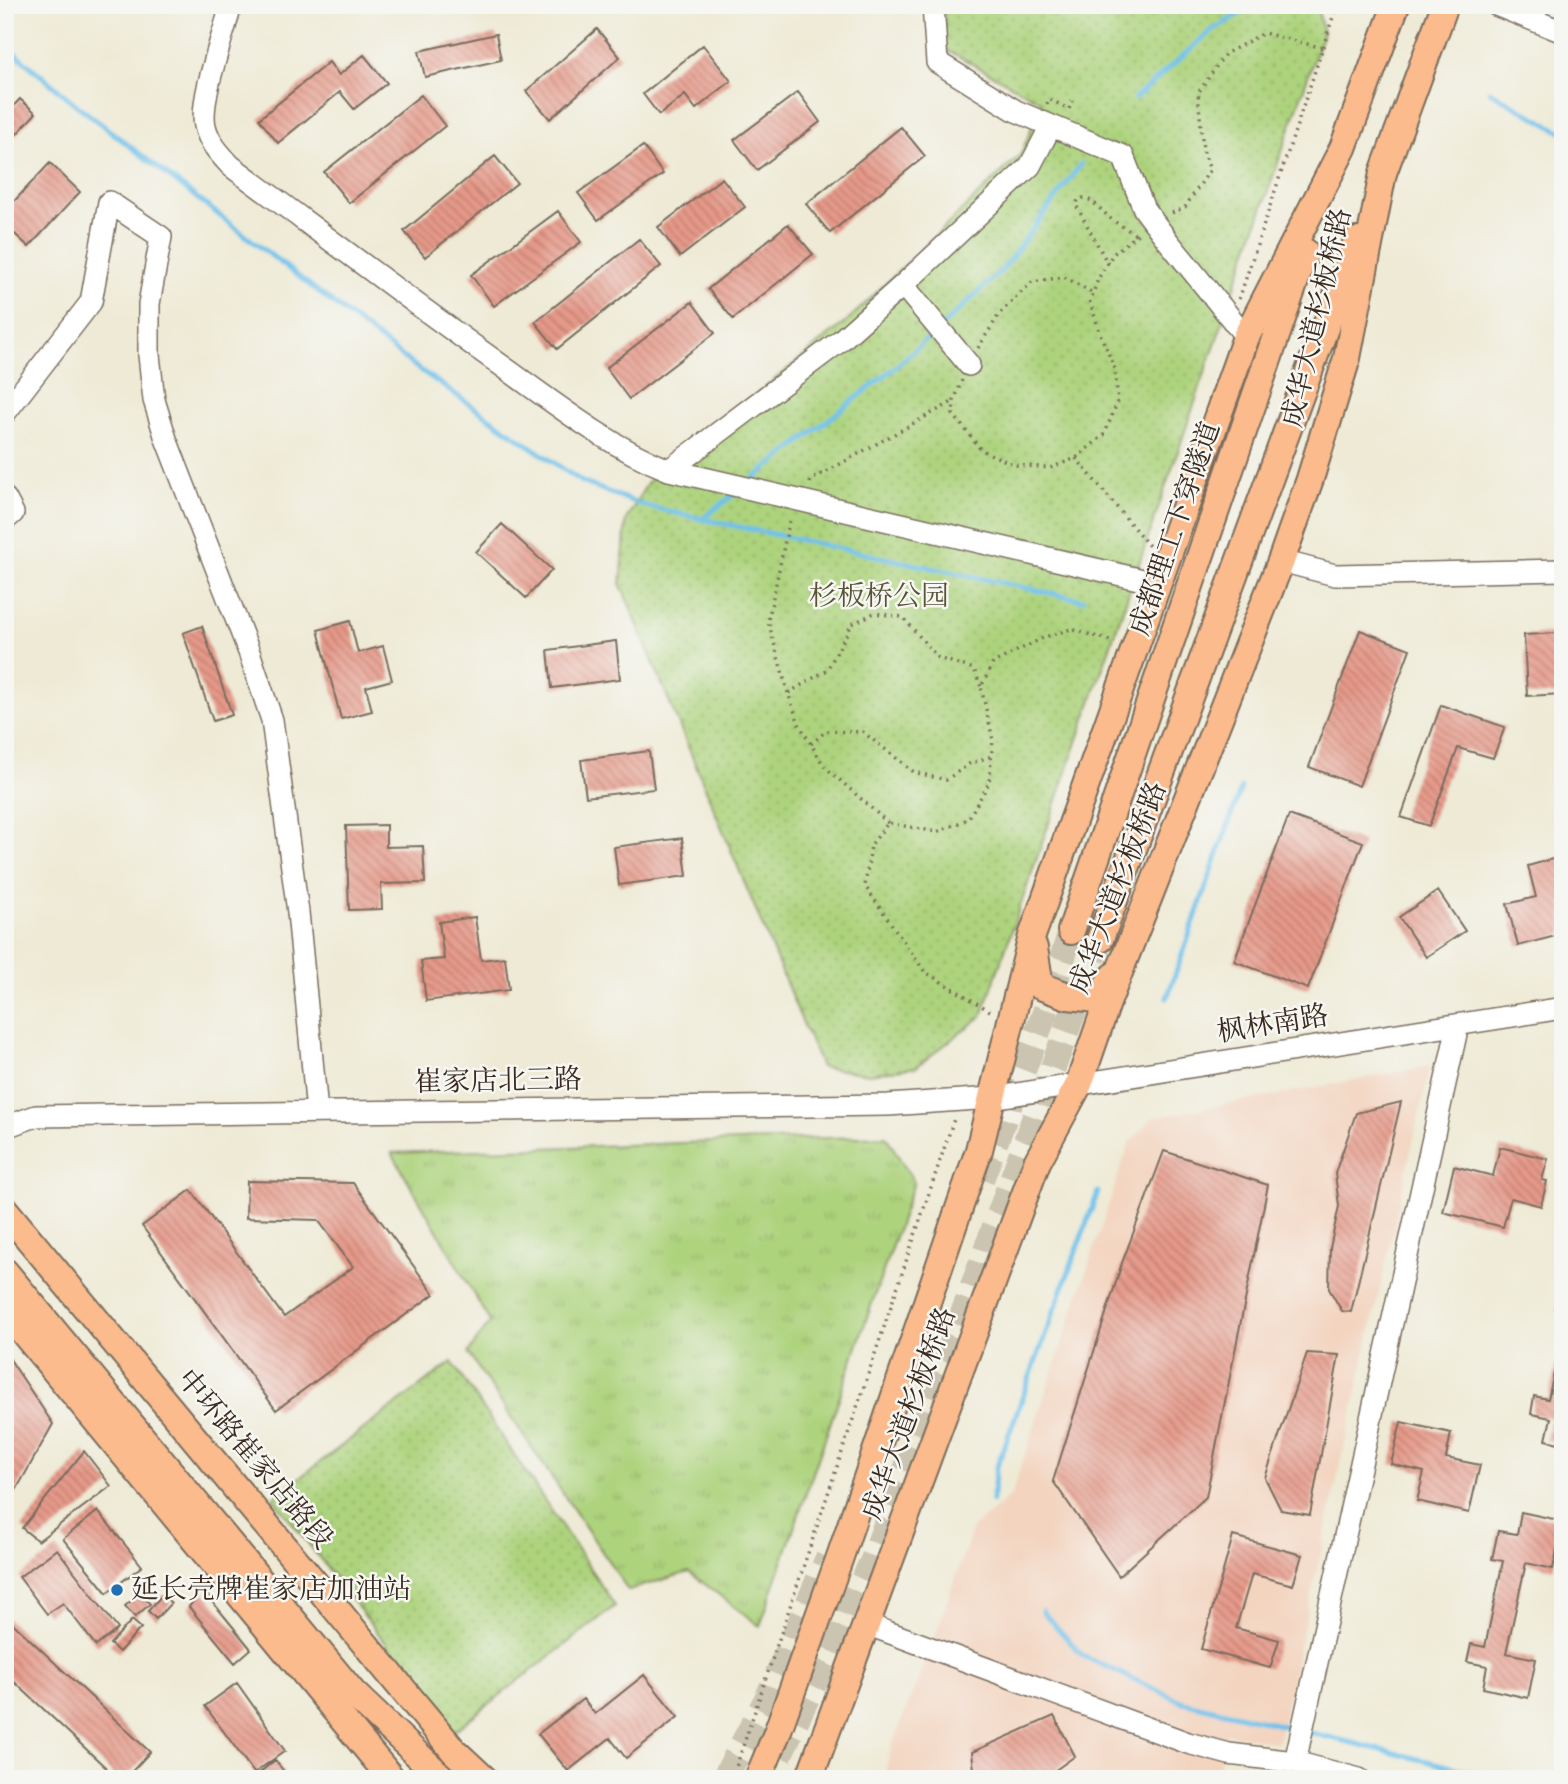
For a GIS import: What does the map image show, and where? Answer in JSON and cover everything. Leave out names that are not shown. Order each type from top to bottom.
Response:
[{"type":"main road","name":"成华大道杉板桥路","points":[[758,1779],[841,1554],[979,1150],[1032,936],[1247,337],[1343,148],[1396,5]]},
{"type":"main road","name":"成华大道杉板桥路","points":[[809,1779],[1037,1162],[1079,1084],[1122,966],[1281,561],[1310,479],[1346,358],[1382,173],[1445,5]]},
{"type":"main road","name":"成都理工下穿隧道","points":[[1071,930],[1343,148]]},
{"type":"main road","points":[[1100,939],[1382,173]]},
{"type":"main road","points":[[1032,936],[1040,986],[1068,996],[1097,999],[1122,966]]},
{"type":"main road","name":"中环路崔家店路段","points":[[5,1210],[454,1751],[482,1779]]},
{"type":"main road","points":[[5,1233],[339,1640],[404,1711],[482,1779]]},
{"type":"main road","points":[[5,1272],[353,1693],[443,1779]]},
{"type":"main road","points":[[5,1310],[315,1689],[392,1779]]},
{"type":"street","points":[[232,5],[204,106],[204,124],[217,152],[231,166],[414,302],[607,440],[637,457],[669,470],[1158,585]]},
{"type":"street","points":[[933,5],[937,62],[1016,111],[1122,156],[1144,209],[1247,337]]},
{"type":"street","points":[[1496,5],[1563,32]]},
{"type":"street","points":[[669,470],[840,341],[910,293],[1030,166],[1051,126]]},
{"type":"street","points":[[5,413],[91,302],[109,202],[161,237],[149,304],[149,355],[154,400],[170,451],[249,652],[272,720],[298,912],[317,1112]]},
{"type":"street","points":[[910,293],[969,365]]},
{"type":"street","points":[[5,498],[13,513],[5,520]]},
{"type":"street","points":[[1281,561],[1335,575],[1563,570]]},
{"type":"street","name":"枫林南路","points":[[992,1098],[1563,1008]]},
{"type":"street","points":[[1297,1752],[1458,1024]]},
{"type":"street","name":"崔家店北三路","points":[[5,1127],[36,1116],[888,1105],[992,1098]]},
{"type":"street","points":[[866,1624],[1188,1743],[1229,1754],[1297,1752],[1359,1779]]},
{"type":"path","points":[[1093,293],[1064,277],[1032,282],[1000,313],[969,365],[954,401],[953,414],[981,450],[1014,465],[1050,468],[1076,458],[1104,435],[1118,401],[1115,369],[1090,302],[1113,254],[1153,221],[1185,207],[1210,170],[1203,150],[1198,93],[1225,54],[1264,33],[1323,48]]},
{"type":"path","points":[[1108,264],[1076,205],[1078,200],[1083,198],[1092,201],[1112,220],[1136,235]]},
{"type":"path","points":[[788,693],[827,670],[852,624],[874,614],[903,617],[938,658],[974,669],[981,687],[993,740],[992,756],[989,783],[968,819],[937,832],[888,823],[824,766],[799,724],[788,693],[768,621],[791,517],[802,519],[811,481],[954,401]]},
{"type":"path","points":[[1076,458],[1153,551]]},
{"type":"path","points":[[981,687],[993,663],[1045,637],[1071,629],[1121,644]]},
{"type":"path","points":[[811,744],[826,732],[863,732],[914,772],[946,780],[969,764],[992,756]]},
{"type":"path","points":[[888,823],[871,845],[865,886],[925,972],[995,1014]]},
{"type":"shaded area","points":[[1430,1066],[1278,1743],[1226,1733],[1220,1763],[1221,1779],[883,1779],[893,1743],[935,1636],[973,1527],[1011,1496],[1129,1144],[1152,1118]]},
{"type":"green space","name":"杉板桥公园","points":[[944,5],[1317,5],[1323,33],[982,1016],[916,1067],[869,1074],[821,1067],[621,585],[626,520],[648,482],[848,320],[1021,154],[1042,102],[945,49]]},
{"type":"green space","points":[[886,1136],[914,1182],[760,1626],[689,1572],[628,1590],[468,1353],[490,1322],[392,1153]]},
{"type":"green space","points":[[452,1362],[615,1606],[454,1731],[273,1498]]},
{"type":"building","points":[[597,29],[620,57],[550,119],[526,91]]},
{"type":"building","points":[[496,34],[501,60],[425,77],[419,51]]},
{"type":"building","points":[[703,45],[731,81],[696,109],[685,95],[659,115],[643,94]]},
{"type":"building","points":[[364,55],[387,83],[354,109],[340,92],[278,143],[259,119],[329,62],[339,75]]},
{"type":"building","points":[[798,92],[820,122],[757,170],[734,140]]},
{"type":"building","points":[[421,95],[445,126],[349,203],[324,172]]},
{"type":"building","points":[[20,99],[36,113],[5,147],[5,115]]},
{"type":"building","points":[[901,127],[925,156],[830,233],[806,204]]},
{"type":"building","points":[[643,146],[663,174],[598,220],[578,193]]},
{"type":"building","points":[[495,156],[517,183],[425,257],[404,231]]},
{"type":"building","points":[[50,163],[80,192],[29,247],[5,225],[5,211]]},
{"type":"building","points":[[722,178],[745,207],[680,257],[658,227]]},
{"type":"building","points":[[558,211],[581,242],[494,306],[471,275]]},
{"type":"building","points":[[788,224],[813,254],[733,319],[708,289]]},
{"type":"building","points":[[639,239],[661,266],[557,349],[535,322]]},
{"type":"building","points":[[692,302],[715,333],[629,399],[606,368]]},
{"type":"building","points":[[502,524],[552,570],[526,598],[476,552]]},
{"type":"building","points":[[350,621],[358,653],[383,646],[392,680],[366,687],[372,711],[341,719],[318,630]]},
{"type":"building","points":[[202,626],[232,715],[213,721],[183,633]]},
{"type":"building","points":[[1360,630],[1410,649],[1359,786],[1309,767]]},
{"type":"building","points":[[1558,633],[1559,657],[1563,656],[1563,694],[1527,696],[1524,635]]},
{"type":"building","points":[[616,641],[620,679],[552,688],[548,650]]},
{"type":"building","points":[[1441,705],[1505,727],[1493,758],[1458,748],[1429,826],[1401,817]]},
{"type":"building","points":[[649,751],[654,789],[586,797],[581,760]]},
{"type":"building","points":[[1289,815],[1363,842],[1308,989],[1234,961]]},
{"type":"building","points":[[386,825],[386,847],[423,846],[425,883],[381,884],[382,909],[349,910],[346,826]]},
{"type":"building","points":[[682,838],[687,876],[619,885],[614,847]]},
{"type":"building","points":[[1563,856],[1563,934],[1518,946],[1507,904],[1536,897],[1528,866]]},
{"type":"building","points":[[1438,891],[1465,931],[1426,957],[1399,917]]},
{"type":"building","points":[[475,917],[481,960],[505,957],[509,990],[426,1001],[421,961],[444,959],[439,922]]},
{"type":"building","points":[[1401,1102],[1351,1312],[1342,1311],[1329,1289],[1330,1248],[1339,1206],[1335,1173],[1356,1113]]},
{"type":"building","points":[[1500,1147],[1548,1159],[1542,1180],[1547,1181],[1541,1206],[1511,1198],[1503,1227],[1443,1212],[1454,1166],[1493,1176]]},
{"type":"building","points":[[1164,1151],[1268,1185],[1206,1497],[1119,1576],[1053,1481],[1122,1263]]},
{"type":"building","points":[[247,1181],[353,1183],[434,1294],[276,1410],[142,1226],[191,1190],[284,1317],[353,1267],[318,1220],[246,1218]]},
{"type":"building","points":[[1563,1285],[1563,1312],[1556,1311]]},
{"type":"building","points":[[1562,1338],[1563,1444],[1546,1440],[1551,1418],[1531,1414],[1534,1396],[1548,1399]]},
{"type":"building","points":[[5,1352],[53,1424],[5,1510]]},
{"type":"building","points":[[1307,1353],[1339,1355],[1310,1515],[1281,1510],[1265,1478]]},
{"type":"building","points":[[1401,1422],[1451,1433],[1446,1458],[1480,1465],[1469,1513],[1417,1501],[1424,1472],[1391,1464]]},
{"type":"building","points":[[84,1451],[111,1486],[38,1541],[22,1528]]},
{"type":"building","points":[[98,1511],[142,1566],[107,1593],[63,1539]]},
{"type":"building","points":[[1521,1512],[1563,1521],[1553,1569],[1526,1563],[1506,1653],[1536,1659],[1528,1698],[1483,1688],[1487,1666],[1467,1662],[1471,1644],[1485,1647],[1503,1561],[1492,1559],[1498,1531],[1517,1534]]},
{"type":"building","points":[[1233,1536],[1302,1555],[1293,1585],[1252,1574],[1236,1628],[1279,1640],[1270,1668],[1201,1649]]},
{"type":"building","points":[[57,1549],[118,1629],[96,1646],[63,1603],[47,1614],[19,1577]]},
{"type":"building","points":[[202,1589],[251,1649],[235,1663],[189,1607]]},
{"type":"building","points":[[140,1593],[150,1604],[135,1617],[125,1606]]},
{"type":"building","points":[[162,1595],[171,1603],[156,1619],[148,1611]]},
{"type":"building","points":[[5,1616],[150,1752],[125,1779],[118,1779],[5,1673]]},
{"type":"building","points":[[132,1620],[141,1628],[119,1652],[110,1644]]},
{"type":"building","points":[[644,1675],[678,1717],[626,1758],[610,1738],[568,1771],[538,1734],[583,1699],[595,1714]]},
{"type":"building","points":[[237,1683],[285,1751],[254,1773],[205,1706]]},
{"type":"building","points":[[1054,1716],[1075,1756],[1043,1779],[975,1779],[972,1752]]},
{"type":"building","points":[[275,1760],[290,1779],[252,1779]]},
{"type":"waterway","points":[[1135,98],[1211,31],[1257,5]]},
{"type":"waterway","points":[[5,45],[74,103],[413,365],[582,482],[642,505],[1083,600]]},
{"type":"waterway","points":[[1489,91],[1563,133]]},
{"type":"waterway","points":[[942,326],[1002,270],[1081,164]]},
{"type":"waterway","points":[[749,482],[892,370],[935,332]]},
{"type":"waterway","points":[[702,519],[736,493]]},
{"type":"waterway","points":[[1167,998],[1241,788]]},
{"type":"waterway","points":[[992,1501],[996,1469],[1098,1192]]},
{"type":"waterway","points":[[1042,1611],[1083,1656],[1183,1702],[1297,1729]]},
{"type":"waterway","points":[[1307,1732],[1501,1779]]},
{"type":"tunnel","points":[[981,1179],[1045,1013],[1071,931]]},
{"type":"tunnel","points":[[779,1756],[873,1560],[1100,939]]},
{"type":"tunnel","points":[[724,1779],[768,1697],[828,1558]]},
{"type":"place","name":"延长壳牌崔家店加油站","points":[[117,1590]]}]
